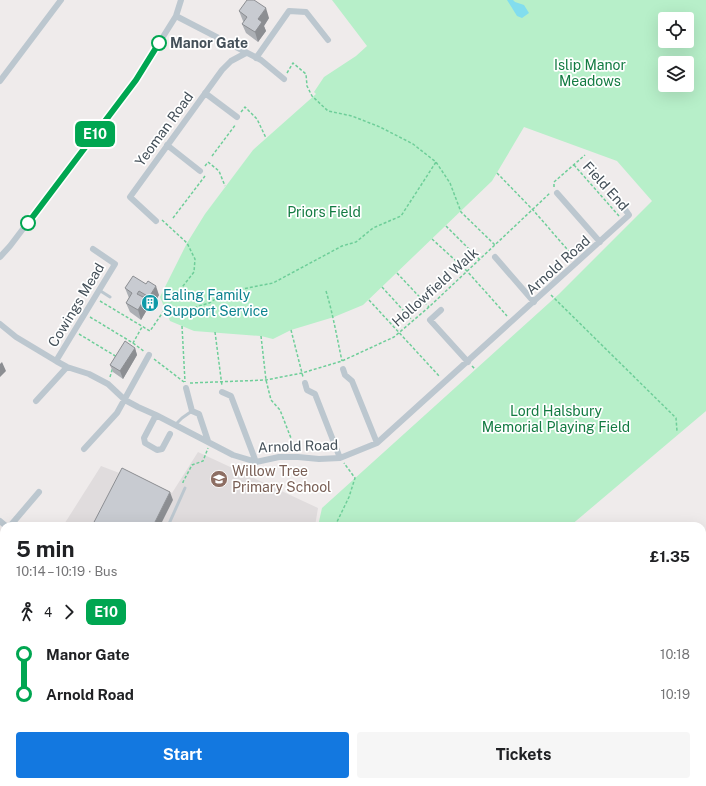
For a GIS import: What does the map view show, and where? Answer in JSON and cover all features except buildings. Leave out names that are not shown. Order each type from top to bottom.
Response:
[{"type":"street","points":[[0,81],[61,0]]},
{"type":"street","points":[[0,257],[15,240],[136,80],[176,16],[181,0]]},
{"type":"street","points":[[256,58],[289,11],[306,12],[328,40]]},
{"type":"street","points":[[176,16],[256,58],[284,79]]},
{"type":"street","name":"Yeoman Road","points":[[156,221],[130,197],[222,70],[231,61],[246,53]]},
{"type":"street","points":[[205,93],[237,117]]},
{"type":"street","points":[[167,145],[200,171]]},
{"type":"street","points":[[558,193],[600,242]]},
{"type":"street","points":[[624,208],[630,215],[624,221]]},
{"type":"street","name":"Arnold Road","points":[[0,324],[16,337],[56,361],[67,367],[89,374],[108,384],[125,400],[234,455],[256,462],[279,457],[319,459],[340,458],[377,443],[624,221]]},
{"type":"street","name":"Cowings Mead","points":[[56,361],[115,264],[93,249]]},
{"type":"street","points":[[495,257],[534,302]]},
{"type":"street","points":[[441,310],[430,320],[468,362]]},
{"type":"street","points":[[84,448],[117,413],[149,355]]},
{"type":"street","points":[[36,401],[67,367]]},
{"type":"street","points":[[343,369],[345,375],[352,381],[377,443]]},
{"type":"street","points":[[305,383],[307,390],[315,394],[340,458]]},
{"type":"street","points":[[186,386],[192,411],[199,414],[208,441]]},
{"type":"street","points":[[222,392],[231,396],[256,462]]},
{"type":"street","points":[[156,415],[144,438],[145,443],[157,450],[162,449],[170,434]]},
{"type":"street","points":[[13,522],[39,492]]},
{"type":"lane","points":[[99,290],[110,297]]},
{"type":"lane","points":[[175,425],[192,411]]},
{"type":"lane","points":[[170,522],[185,488]]},
{"type":"path","points":[[284,79],[293,63],[306,74],[307,86],[312,96],[328,111],[352,116],[380,127],[413,144],[436,162],[450,183],[461,212],[495,245]]},
{"type":"path","points":[[212,156],[236,124],[237,117],[245,107],[256,118],[266,138]]},
{"type":"path","name":"Hollowfield Walk","points":[[186,386],[222,382],[266,380],[302,373],[342,361],[394,337],[429,307],[554,190],[554,182],[585,155]]},
{"type":"path","points":[[173,218],[206,175],[200,171],[208,162],[219,171],[225,186]]},
{"type":"path","points":[[165,309],[181,312],[209,303],[226,292],[273,283],[342,246],[356,242],[373,228],[401,216],[436,162]]},
{"type":"path","name":"Field End","points":[[574,165],[624,221]]},
{"type":"path","points":[[497,173],[533,210],[578,262]]},
{"type":"path","points":[[95,298],[150,331],[194,272],[195,259],[187,243],[159,218],[156,221]]},
{"type":"path","points":[[446,226],[480,260]]},
{"type":"path","points":[[432,239],[467,271],[512,322]]},
{"type":"path","points":[[397,273],[429,307]]},
{"type":"path","points":[[382,287],[413,321]]},
{"type":"path","points":[[547,290],[676,418],[677,431]]},
{"type":"path","points":[[326,291],[334,317],[334,325],[343,369]]},
{"type":"path","points":[[369,300],[445,383]]},
{"type":"path","points":[[85,314],[129,340],[186,386]]},
{"type":"path","points":[[182,326],[186,386]]},
{"type":"path","points":[[133,343],[143,327]]},
{"type":"path","points":[[291,330],[305,383]]},
{"type":"path","points":[[75,331],[118,358]]},
{"type":"path","points":[[215,332],[222,392]]},
{"type":"path","points":[[261,336],[266,380],[271,400],[280,410],[298,457]]},
{"type":"path","points":[[126,346],[129,340]]},
{"type":"path","points":[[108,384],[111,370],[115,364]]},
{"type":"path","points":[[185,488],[183,482],[192,465],[204,461],[206,455]]},
{"type":"path","points":[[337,522],[349,497],[355,478],[340,458]]},
{"type":"shaded area","name":"Willow Tree Primary School","points":[[198,452],[318,508],[316,522],[66,522],[101,466],[172,493]]},
{"type":"green space","points":[[332,0],[706,0],[706,411],[575,522],[319,522],[322,508],[559,294],[652,201],[617,161],[524,127],[492,181],[363,305],[334,317],[291,330],[273,339],[261,336],[194,331],[170,321],[160,297],[187,243],[205,214],[253,150],[316,94],[314,92],[324,77],[356,56],[367,46]]},
{"type":"water","points":[[507,0],[513,0],[524,5],[529,13],[522,18],[517,16]]},
{"type":"bus line","name":"E10","points":[[28,223],[136,80],[159,43]]},
{"type":"place","name":"Manor Gate","points":[[159,43]]},
{"type":"place","name":"Ealing Family Support Service","points":[[150,303]]},
{"type":"place","name":"Willow Tree Primary School","points":[[219,479]]},
{"type":"park label","name":"Islip Manor Meadows","points":[[590,74]]},
{"type":"park label","name":"Priors Field","points":[[324,212]]},
{"type":"park label","name":"Lord Halsbury Memorial Playing Field","points":[[556,420]]}]
